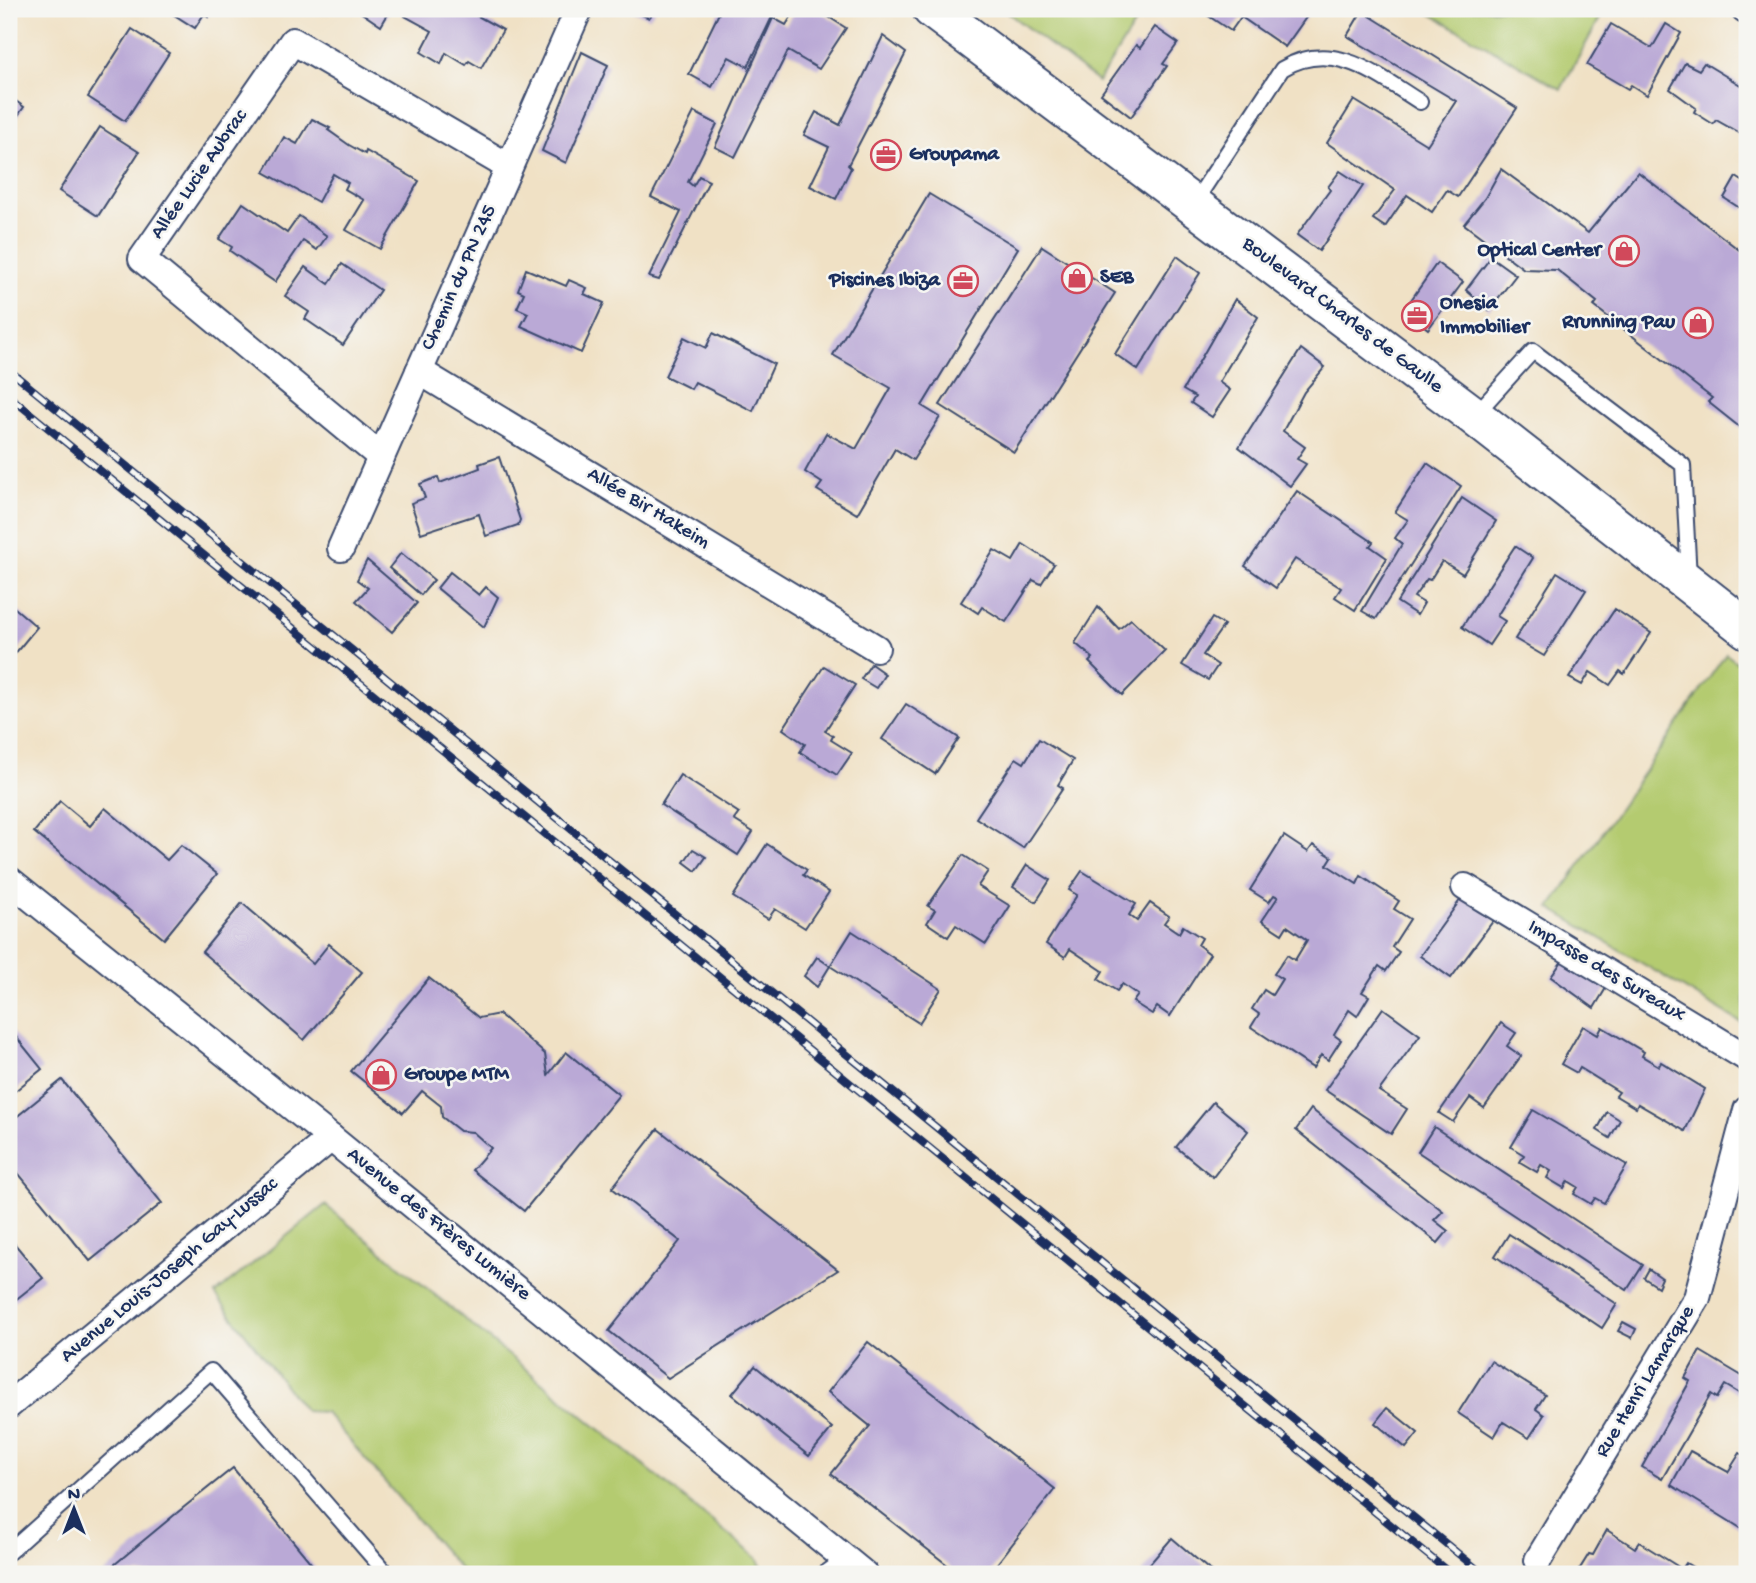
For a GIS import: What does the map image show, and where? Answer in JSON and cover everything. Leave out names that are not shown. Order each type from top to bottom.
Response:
[{"type":"main road","name":"Boulevard Charles de Gaulle","points":[[932,9],[1474,416],[1747,629]]},
{"type":"street","name":"Chemin du PN 245","points":[[341,548],[579,9]]},
{"type":"street","name":"Allée Lucie Aubrac","points":[[381,457],[142,259],[293,41],[509,167]]},
{"type":"street","name":"Allée Bir Hakeim","points":[[419,371],[876,648]]},
{"type":"street","name":"Avenue des Frères Lumière","points":[[9,880],[331,1138],[855,1567]]},
{"type":"street","name":"Impasse des Sureaux","points":[[1465,887],[1747,1058]]},
{"type":"street","name":"Rue Henri Lamarque","points":[[1538,1560],[1697,1298],[1747,1110]]},
{"type":"street","name":"Avenue Louis-Joseph Gay-Lussac","points":[[9,1405],[331,1138]]},
{"type":"lane","points":[[1194,204],[1282,69],[1299,59],[1330,55],[1366,69],[1420,102]]},
{"type":"lane","points":[[1474,416],[1533,351],[1683,465],[1689,586]]},
{"type":"lane","points":[[9,1552],[211,1371],[387,1574]]},
{"type":"lane","points":[[824,1574],[855,1567]]},
{"type":"green space","points":[[1003,9],[1144,9],[1098,82]]},
{"type":"green space","points":[[1422,9],[1605,9],[1561,89]]},
{"type":"green space","points":[[1726,654],[1747,670],[1745,1025],[1550,908]]},
{"type":"green space","points":[[325,1205],[757,1558],[765,1574],[464,1574],[325,1412],[305,1411],[215,1294]]},
{"type":"building","points":[[165,9],[213,9],[208,17],[204,14],[195,28]]},
{"type":"building","points":[[356,9],[391,9],[381,26]]},
{"type":"building","points":[[409,9],[465,9],[503,30],[481,68],[469,61],[466,65],[446,53],[441,64],[421,52],[432,31],[405,16]]},
{"type":"building","points":[[629,9],[656,9],[649,18]]},
{"type":"building","points":[[721,9],[757,9],[772,17],[748,67],[729,57],[712,87],[689,74]]},
{"type":"building","points":[[796,9],[816,9],[846,28],[819,69],[788,51],[735,157],[715,147],[773,18],[786,25]]},
{"type":"building","points":[[1198,9],[1312,9],[1285,47],[1241,17],[1231,31]]},
{"type":"building","points":[[1362,11],[1517,108],[1458,197],[1447,190],[1432,212],[1407,195],[1385,227],[1373,219],[1395,190],[1327,143],[1354,100],[1427,145],[1456,101],[1347,36]]},
{"type":"building","points":[[1611,24],[1652,48],[1666,24],[1681,33],[1647,95],[1631,85],[1628,89],[1587,65]]},
{"type":"building","points":[[1155,27],[1178,43],[1163,64],[1167,66],[1131,117],[1101,94],[1136,45],[1140,48]]},
{"type":"building","points":[[132,29],[169,53],[125,121],[88,97]]},
{"type":"building","points":[[883,36],[906,53],[848,165],[851,168],[836,199],[810,186],[829,147],[804,135],[816,112],[840,125]]},
{"type":"building","points":[[582,52],[608,65],[566,163],[542,151]]},
{"type":"building","points":[[1685,63],[1699,70],[1704,63],[1747,89],[1747,127],[1743,135],[1716,120],[1713,124],[1694,112],[1696,108],[1670,89]]},
{"type":"building","points":[[9,96],[24,107],[9,128]]},
{"type":"building","points":[[694,112],[717,124],[688,182],[693,186],[699,176],[709,181],[659,280],[649,277],[681,212],[651,197]]},
{"type":"building","points":[[312,119],[330,128],[328,130],[349,145],[365,154],[366,151],[419,181],[380,249],[346,230],[364,200],[345,189],[348,183],[333,174],[318,202],[264,172],[284,137],[297,144]]},
{"type":"building","points":[[100,127],[139,152],[98,216],[59,191]]},
{"type":"building","points":[[1501,169],[1588,233],[1638,172],[1747,256],[1747,421],[1742,429],[1708,402],[1712,398],[1594,306],[1597,302],[1557,270],[1524,269],[1464,224],[1485,198]]},
{"type":"building","points":[[1340,171],[1363,186],[1319,251],[1297,235],[1330,190],[1328,187]]},
{"type":"building","points":[[1736,177],[1747,184],[1747,203],[1743,210],[1724,198]]},
{"type":"building","points":[[929,194],[1018,248],[922,406],[940,417],[913,460],[895,449],[857,514],[817,490],[822,483],[805,472],[826,433],[856,449],[891,388],[833,355]]},
{"type":"building","points":[[243,203],[287,233],[299,216],[327,236],[317,250],[303,241],[275,282],[230,251],[232,247],[219,239]]},
{"type":"building","points":[[1042,246],[1115,293],[1014,452],[940,405]]},
{"type":"building","points":[[1177,256],[1200,273],[1138,370],[1115,354]]},
{"type":"building","points":[[1491,257],[1516,275],[1489,310],[1466,290]]},
{"type":"building","points":[[1437,263],[1463,282],[1428,329],[1404,310]]},
{"type":"building","points":[[342,264],[380,290],[343,345],[305,319],[309,312],[285,296],[305,267],[329,284]]},
{"type":"building","points":[[526,269],[566,286],[569,280],[587,288],[584,294],[604,303],[581,353],[521,326],[528,313],[517,308],[524,293],[518,290]]},
{"type":"building","points":[[1235,299],[1258,317],[1219,382],[1230,390],[1212,417],[1191,403],[1195,397],[1183,390]]},
{"type":"building","points":[[713,333],[774,364],[753,411],[695,382],[691,389],[665,376],[684,337],[706,348]]},
{"type":"building","points":[[1301,349],[1325,367],[1304,392],[1283,431],[1305,447],[1297,459],[1306,464],[1290,486],[1239,447]]},
{"type":"building","points":[[499,457],[520,520],[518,525],[486,536],[479,514],[421,533],[411,503],[425,498],[420,484],[438,477],[440,483],[480,468],[479,464]]},
{"type":"building","points":[[1427,463],[1461,486],[1376,619],[1362,611],[1402,544],[1395,538],[1408,520],[1395,512]]},
{"type":"building","points":[[1297,491],[1373,542],[1370,546],[1387,558],[1355,610],[1335,597],[1341,588],[1295,559],[1276,588],[1245,566]]},
{"type":"building","points":[[1462,498],[1496,521],[1463,574],[1442,561],[1430,580],[1427,579],[1414,597],[1424,603],[1417,615],[1397,602]]},
{"type":"building","points":[[1023,544],[1054,564],[1041,584],[1033,580],[1006,622],[982,607],[978,613],[961,602],[994,550],[1013,561]]},
{"type":"building","points":[[1515,546],[1533,558],[1497,616],[1505,621],[1489,645],[1462,627]]},
{"type":"building","points":[[401,553],[434,580],[421,595],[389,568]]},
{"type":"building","points":[[367,560],[417,603],[392,632],[356,601],[368,588],[357,580]]},
{"type":"building","points":[[450,572],[479,595],[486,587],[498,597],[484,627],[437,588]]},
{"type":"building","points":[[1557,572],[1586,590],[1544,656],[1515,639]]},
{"type":"building","points":[[9,603],[37,627],[9,661]]},
{"type":"building","points":[[1098,607],[1119,629],[1131,619],[1165,651],[1122,695],[1089,662],[1093,658],[1075,643]]},
{"type":"building","points":[[1615,609],[1651,633],[1624,674],[1620,671],[1610,685],[1590,672],[1582,685],[1569,678]]},
{"type":"building","points":[[1212,618],[1224,625],[1203,655],[1218,665],[1208,680],[1182,665]]},
{"type":"building","points":[[871,664],[885,674],[876,688],[861,679]]},
{"type":"building","points":[[824,666],[855,685],[825,731],[833,736],[831,740],[852,753],[837,775],[800,752],[805,744],[783,729]]},
{"type":"building","points":[[906,704],[959,738],[935,774],[882,739]]},
{"type":"building","points":[[1039,739],[1073,760],[1058,785],[1063,788],[1023,848],[976,818],[1016,758],[1024,763]]},
{"type":"building","points":[[680,775],[739,813],[734,820],[753,832],[738,855],[661,805]]},
{"type":"building","points":[[60,801],[90,826],[105,808],[167,860],[181,845],[217,874],[164,939],[34,832]]},
{"type":"building","points":[[1284,836],[1308,852],[1313,845],[1332,857],[1327,865],[1357,884],[1361,876],[1399,901],[1394,909],[1410,919],[1392,947],[1399,952],[1386,971],[1379,966],[1362,992],[1369,996],[1357,1016],[1349,1010],[1334,1035],[1341,1040],[1328,1060],[1321,1055],[1313,1068],[1251,1027],[1259,1014],[1252,1009],[1264,990],[1272,995],[1282,979],[1274,974],[1287,955],[1295,960],[1307,940],[1287,926],[1282,934],[1262,921],[1278,897],[1274,895],[1269,902],[1250,890]]},
{"type":"building","points":[[767,844],[807,870],[803,875],[829,892],[805,928],[775,909],[768,919],[733,897]]},
{"type":"building","points":[[693,849],[706,857],[696,871],[684,862]]},
{"type":"building","points":[[963,855],[988,871],[978,886],[1010,906],[986,944],[956,925],[948,937],[927,923],[935,910],[928,906]]},
{"type":"building","points":[[1027,865],[1050,880],[1036,902],[1013,887]]},
{"type":"building","points":[[1082,871],[1136,904],[1129,915],[1137,921],[1150,903],[1169,916],[1164,923],[1179,933],[1183,926],[1202,938],[1198,945],[1210,954],[1170,1016],[1157,1007],[1152,1014],[1133,1002],[1138,995],[1122,984],[1117,991],[1098,979],[1103,971],[1070,949],[1065,957],[1046,944],[1077,895],[1069,890]]},
{"type":"building","points":[[1463,896],[1496,917],[1451,978],[1420,956]]},
{"type":"building","points":[[242,903],[313,964],[329,944],[362,972],[304,1040],[202,952]]},
{"type":"building","points":[[852,931],[941,989],[919,1023],[830,966]]},
{"type":"building","points":[[1567,954],[1574,967],[1606,988],[1594,1008],[1551,977]]},
{"type":"building","points":[[817,957],[830,966],[817,987],[804,976]]},
{"type":"building","points":[[429,978],[479,1018],[499,1014],[545,1054],[548,1075],[566,1052],[619,1095],[524,1211],[472,1170],[491,1148],[473,1132],[460,1131],[442,1117],[441,1106],[422,1091],[403,1113],[351,1071]]},
{"type":"building","points":[[1383,1008],[1420,1035],[1379,1091],[1407,1109],[1391,1134],[1325,1090]]},
{"type":"building","points":[[1501,1023],[1516,1033],[1507,1046],[1521,1056],[1484,1108],[1470,1098],[1453,1122],[1439,1113]]},
{"type":"building","points":[[1583,1026],[1598,1035],[1602,1027],[1644,1052],[1642,1056],[1659,1066],[1661,1062],[1705,1089],[1685,1131],[1638,1104],[1636,1108],[1616,1096],[1619,1092],[1580,1068],[1577,1073],[1561,1064]]},
{"type":"building","points":[[9,1028],[42,1069],[9,1096]]},
{"type":"building","points":[[62,1080],[162,1203],[90,1261],[9,1162],[9,1123]]},
{"type":"building","points":[[1213,1102],[1248,1131],[1213,1177],[1176,1147]]},
{"type":"building","points":[[1311,1109],[1443,1211],[1434,1220],[1448,1231],[1438,1243],[1296,1130]]},
{"type":"building","points":[[1533,1110],[1627,1165],[1604,1203],[1595,1198],[1591,1204],[1574,1194],[1578,1187],[1568,1181],[1564,1188],[1547,1178],[1551,1171],[1541,1165],[1537,1172],[1520,1162],[1524,1155],[1511,1147]]},
{"type":"building","points":[[1607,1112],[1620,1120],[1610,1138],[1597,1130]]},
{"type":"building","points":[[1434,1127],[1643,1265],[1627,1290],[1418,1152]]},
{"type":"building","points":[[658,1129],[838,1270],[668,1378],[609,1331],[680,1241],[612,1188]]},
{"type":"building","points":[[1509,1234],[1617,1304],[1602,1328],[1495,1256]]},
{"type":"building","points":[[9,1237],[43,1278],[9,1305]]},
{"type":"building","points":[[1649,1269],[1662,1278],[1658,1287],[1644,1278]]},
{"type":"building","points":[[1623,1322],[1636,1329],[1632,1338],[1618,1331]]},
{"type":"building","points":[[868,1342],[1055,1489],[989,1574],[959,1574],[831,1474],[870,1426],[828,1392]]},
{"type":"building","points":[[1700,1351],[1747,1379],[1747,1398],[1725,1385],[1717,1398],[1711,1394],[1662,1479],[1642,1467],[1690,1381],[1685,1378]]},
{"type":"building","points":[[1491,1361],[1545,1395],[1536,1409],[1544,1415],[1529,1438],[1503,1422],[1494,1437],[1458,1413]]},
{"type":"building","points":[[755,1366],[832,1428],[809,1456],[732,1394]]},
{"type":"building","points":[[1387,1408],[1418,1433],[1406,1448],[1375,1423]]},
{"type":"building","points":[[1690,1451],[1728,1472],[1740,1453],[1747,1457],[1747,1532],[1671,1485]]},
{"type":"building","points":[[233,1468],[320,1574],[103,1574],[178,1512]]},
{"type":"building","points":[[1607,1530],[1635,1548],[1639,1542],[1682,1569],[1686,1563],[1704,1574],[1586,1574],[1579,1570],[1589,1554],[1593,1555]]},
{"type":"building","points":[[1172,1538],[1214,1574],[1141,1574]]},
{"type":"railway","points":[[9,370],[1483,1574]]},
{"type":"railway","points":[[9,396],[1451,1574]]},
{"type":"place","name":"Groupama","points":[[886,155]]},
{"type":"place","name":"Optical Center","points":[[1624,251]]},
{"type":"place","name":"SEB","points":[[1077,278]]},
{"type":"place","name":"Piscines Ibiza","points":[[963,281]]},
{"type":"place","name":"Onesia Immobilier","points":[[1417,316]]},
{"type":"place","name":"Rrunning Pau","points":[[1698,323]]},
{"type":"place","name":"Groupe MTM","points":[[381,1075]]}]
